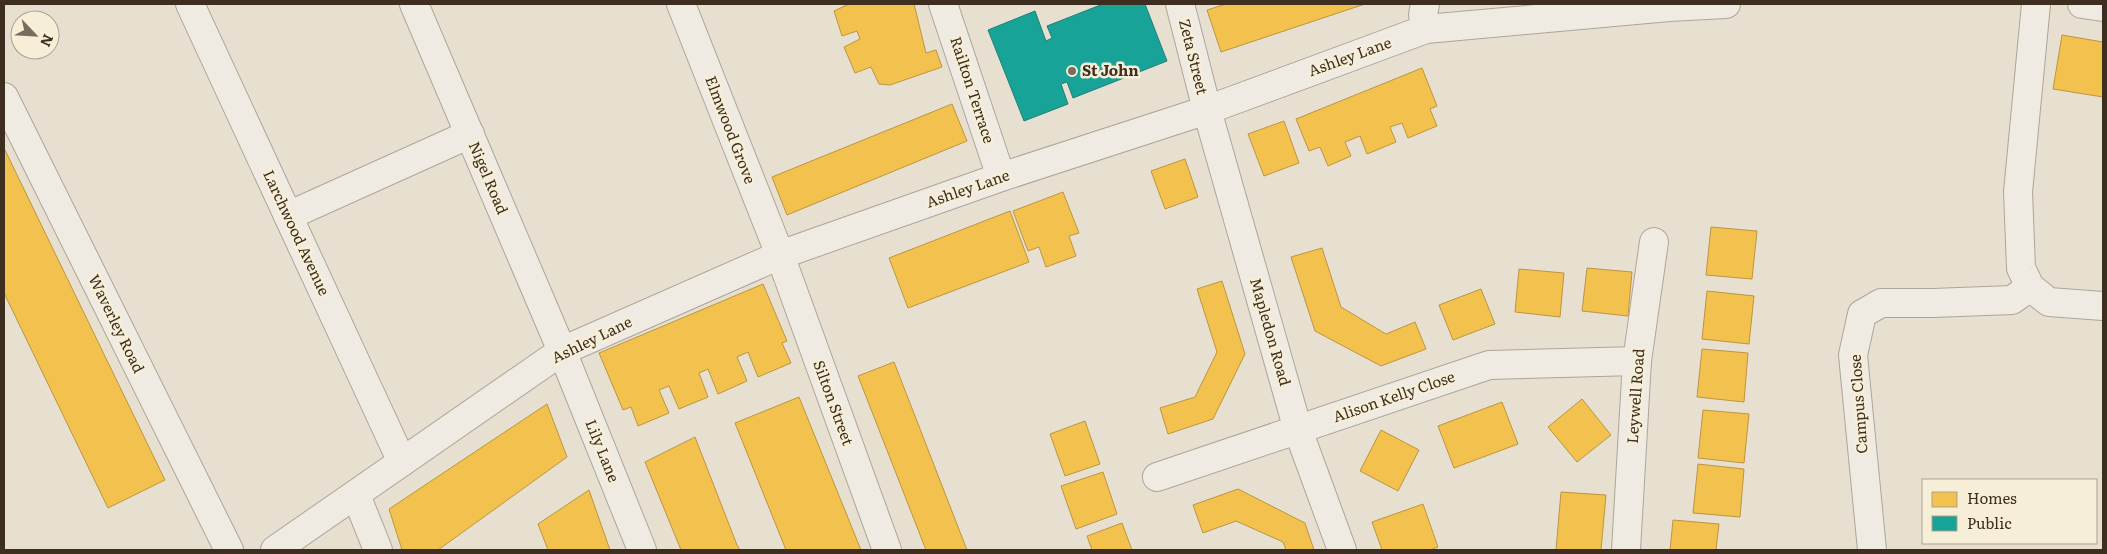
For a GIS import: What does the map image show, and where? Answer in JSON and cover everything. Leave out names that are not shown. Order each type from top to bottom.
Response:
[{"type":"street","name":"Larchwood Avenue","points":[[190,4],[402,462]]},
{"type":"street","name":"Nigel Road","points":[[414,4],[562,351]]},
{"type":"street","name":"Elmwood Grove","points":[[681,4],[780,255]]},
{"type":"street","name":"Railton Terrace","points":[[943,4],[1000,177]]},
{"type":"street","name":"Zeta Street","points":[[1180,4],[1207,110]]},
{"type":"street","name":"Ashley Lane","points":[[275,550],[562,351],[780,255],[1000,177],[1207,110],[1426,16],[1726,4]]},
{"type":"street","points":[[2036,4],[2018,192],[2020,268],[2030,287],[2049,302],[2103,306]]},
{"type":"street","points":[[2082,4],[2103,7]]},
{"type":"street","name":"Waverley Road","points":[[4,97],[229,550]]},
{"type":"street","name":"Mapledon Road","points":[[1207,110],[1298,430],[1342,550]]},
{"type":"street","points":[[288,216],[470,134]]},
{"type":"street","name":"Leywell Road","points":[[1626,550],[1637,361],[1654,242]]},
{"type":"street","name":"Silton Street","points":[[780,255],[886,550]]},
{"type":"street","name":"Campus Close","points":[[1872,550],[1853,355],[1862,314],[1881,303],[2012,300],[2030,287]]},
{"type":"street","name":"Lily Lane","points":[[562,351],[642,550]]},
{"type":"street","name":"Alison Kelly Close","points":[[1158,477],[1489,366],[1637,361]]},
{"type":"street","points":[[356,494],[378,550]]},
{"type":"building: Homes","points":[[849,4],[914,4],[926,53],[936,50],[942,67],[890,85],[879,84],[871,67],[855,73],[844,47],[860,39],[857,31],[842,36],[834,11]]},
{"type":"building: Homes","points":[[1226,4],[1365,4],[1221,52],[1207,10]]},
{"type":"building: Homes","points":[[2062,35],[2103,42],[2103,97],[2053,89]]},
{"type":"building: Homes","points":[[1422,68],[1437,106],[1430,109],[1437,126],[1408,138],[1402,123],[1390,127],[1396,142],[1367,154],[1360,136],[1345,142],[1351,156],[1328,166],[1320,147],[1309,151],[1296,119]]},
{"type":"building: Homes","points":[[952,104],[967,141],[787,215],[772,177]]},
{"type":"building: Homes","points":[[1284,121],[1299,163],[1264,176],[1248,134]]},
{"type":"building: Homes","points":[[4,148],[165,480],[108,508],[4,293]]},
{"type":"building: Homes","points":[[1185,159],[1198,197],[1165,209],[1151,171]]},
{"type":"building: Homes","points":[[1063,192],[1079,233],[1069,236],[1076,256],[1046,267],[1039,247],[1028,251],[1013,211]]},
{"type":"building: Homes","points":[[1010,211],[1029,262],[908,308],[889,258]]},
{"type":"building: Homes","points":[[1711,227],[1757,231],[1752,279],[1706,275]]},
{"type":"building: Homes","points":[[1322,248],[1341,307],[1386,334],[1415,322],[1426,349],[1381,366],[1315,331],[1291,257]]},
{"type":"building: Homes","points":[[1587,268],[1632,272],[1628,316],[1582,311]]},
{"type":"building: Homes","points":[[1519,269],[1564,273],[1560,317],[1515,312]]},
{"type":"building: Homes","points":[[1222,281],[1245,354],[1213,419],[1168,434],[1160,408],[1195,397],[1217,352],[1197,289]]},
{"type":"building: Homes","points":[[763,284],[787,341],[782,343],[791,363],[758,377],[748,352],[737,357],[747,381],[718,394],[708,369],[699,373],[708,397],[679,409],[669,386],[659,390],[669,413],[638,426],[631,407],[623,410],[599,353]]},
{"type":"building: Homes","points":[[1481,289],[1495,324],[1453,340],[1439,305]]},
{"type":"building: Homes","points":[[1707,291],[1754,296],[1749,344],[1702,339]]},
{"type":"building: Homes","points":[[1702,349],[1748,353],[1744,402],[1697,397]]},
{"type":"building: Homes","points":[[894,362],[967,550],[926,550],[858,376]]},
{"type":"building: Homes","points":[[799,397],[861,550],[786,550],[735,423]]},
{"type":"building: Homes","points":[[1582,399],[1611,435],[1577,462],[1548,427]]},
{"type":"building: Homes","points":[[1502,402],[1518,444],[1454,468],[1438,426]]},
{"type":"building: Homes","points":[[547,404],[567,457],[438,550],[402,550],[389,509]]},
{"type":"building: Homes","points":[[1703,410],[1749,414],[1744,463],[1698,458]]},
{"type":"building: Homes","points":[[1085,421],[1100,464],[1065,476],[1050,434]]},
{"type":"building: Homes","points":[[1381,430],[1419,450],[1398,491],[1360,471]]},
{"type":"building: Homes","points":[[695,437],[740,550],[681,550],[645,462]]},
{"type":"building: Homes","points":[[1698,464],[1744,469],[1740,517],[1693,513]]},
{"type":"building: Homes","points":[[1103,472],[1117,514],[1076,529],[1061,486]]},
{"type":"building: Homes","points":[[1238,489],[1305,523],[1314,550],[1286,550],[1283,542],[1236,521],[1203,533],[1193,505]]},
{"type":"building: Homes","points":[[589,490],[610,550],[548,550],[538,524]]},
{"type":"building: Homes","points":[[1561,492],[1606,495],[1601,550],[1556,550]]},
{"type":"building: Homes","points":[[1423,504],[1438,547],[1430,550],[1382,550],[1372,522]]},
{"type":"building: Homes","points":[[1673,520],[1719,524],[1716,550],[1670,550]]},
{"type":"building: Homes","points":[[1122,523],[1132,550],[1092,550],[1087,536]]},
{"type":"building: Public","name":"St John","points":[[1103,4],[1145,4],[1167,61],[1073,98],[1067,82],[1061,84],[1068,104],[1024,121],[988,30],[1035,11],[1046,41],[1052,38],[1047,26]]},
{"type":"place","name":"St John","points":[[1072,71]]}]
